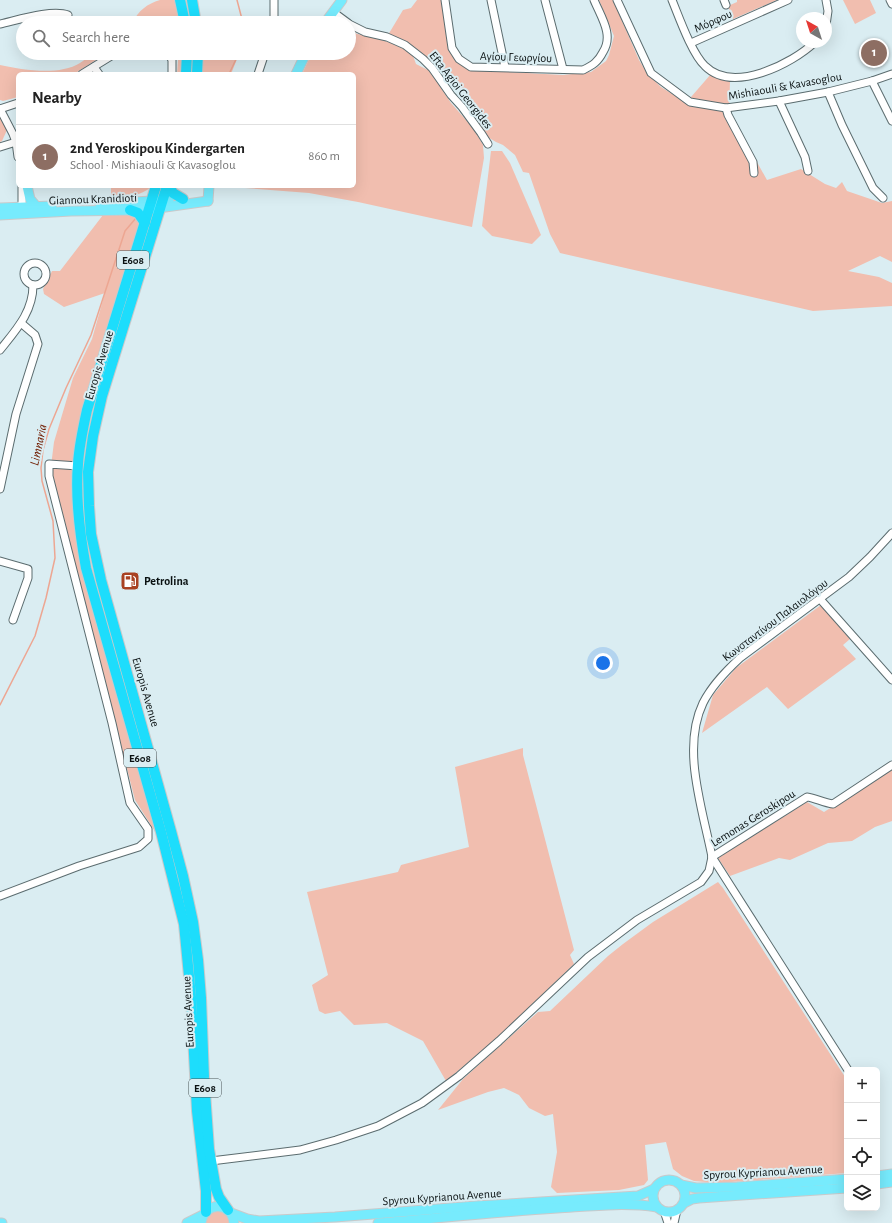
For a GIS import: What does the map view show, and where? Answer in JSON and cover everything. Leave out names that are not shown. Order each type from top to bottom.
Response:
[{"type":"highway","points":[[180,0],[183,16]]},
{"type":"highway","points":[[192,0],[195,16]]},
{"type":"highway","points":[[186,72],[187,60]]},
{"type":"highway","points":[[197,72],[198,60]]},
{"type":"highway","name":"Europis Avenue","points":[[156,188],[156,204],[102,396],[93,436],[88,472],[91,534],[101,580],[171,831],[193,922],[201,998],[205,1086],[211,1161],[216,1189],[219,1197],[230,1212]]},
{"type":"highway","name":"Europis Avenue","points":[[167,188],[145,223],[87,410],[80,443],[78,466],[81,532],[86,568],[161,832],[184,924],[191,997],[197,1111],[206,1191],[203,1217]]},
{"type":"highway","points":[[169,188],[173,193],[183,199]]},
{"type":"highway","points":[[130,210],[138,213],[145,223]]},
{"type":"main road","points":[[330,16],[342,0]]},
{"type":"main road","points":[[297,72],[303,60]]},
{"type":"main road","points":[[27,188],[30,199],[36,206]]},
{"type":"main road","points":[[208,201],[209,188]]},
{"type":"main road","points":[[156,204],[198,198],[208,201]]},
{"type":"main road","points":[[156,204],[208,201]]},
{"type":"main road","name":"Giannou Kranidioti","points":[[0,208],[70,211],[130,210],[156,204]]},
{"type":"main road","name":"Giannou Kranidioti","points":[[0,215],[36,206],[156,204]]},
{"type":"main road","points":[[880,1176],[892,1174]]},
{"type":"main road","name":"Spyrou Kyprianou Avenue","points":[[681,1185],[696,1188],[737,1188],[844,1179]]},
{"type":"main road","points":[[667,1180],[675,1181],[681,1185],[686,1193],[684,1203],[677,1210],[672,1212],[660,1209],[653,1199],[654,1189],[660,1183],[667,1180]]},
{"type":"main road","points":[[880,1184],[892,1182]]},
{"type":"main road","name":"Spyrou Kyprianou Avenue","points":[[684,1203],[692,1199],[699,1198],[844,1188]]},
{"type":"main road","name":"Spyrou Kyprianou Avenue","points":[[186,1223],[203,1217],[212,1207],[216,1206],[221,1206],[230,1212],[247,1219],[259,1221],[328,1218],[507,1204],[638,1196],[654,1189]]},
{"type":"main road","name":"Spyrou Kyprianou Avenue","points":[[378,1223],[608,1204],[638,1205],[660,1209]]},
{"type":"main road","points":[[230,1212],[234,1223]]},
{"type":"street","points":[[274,0],[274,16]]},
{"type":"street","name":"Αγίου Γεωργίου","points":[[445,0],[452,48],[459,59],[471,67],[563,70],[583,70],[592,66],[598,61],[608,45],[607,30],[594,0]]},
{"type":"street","points":[[491,0],[505,67]]},
{"type":"street","points":[[545,0],[563,70]]},
{"type":"street","name":"Mishiaouli & Kavasoglou","points":[[618,0],[651,73],[690,102],[726,108],[779,101],[828,92],[872,81],[892,74]]},
{"type":"street","points":[[672,0],[691,43],[704,66],[718,75],[731,78],[759,74],[778,67],[802,54],[808,48]]},
{"type":"street","name":"Μόρφου","points":[[691,43],[788,0]]},
{"type":"street","points":[[826,0],[828,12]]},
{"type":"street","points":[[890,0],[892,4]]},
{"type":"street","name":"Efta Agioi Georgides","points":[[333,12],[338,16]]},
{"type":"street","points":[[38,16],[52,13],[62,13],[68,15]]},
{"type":"street","points":[[0,24],[16,21]]},
{"type":"street","name":"Efta Agioi Georgides","points":[[356,27],[365,32],[387,37],[405,45],[423,59],[432,68],[451,95],[462,107],[488,144]]},
{"type":"street","points":[[85,72],[105,60]]},
{"type":"street","points":[[172,60],[172,72]]},
{"type":"street","points":[[259,72],[263,60]]},
{"type":"street","points":[[94,67],[98,72]]},
{"type":"street","points":[[872,81],[892,121]]},
{"type":"street","points":[[828,92],[842,125],[873,188],[883,198]]},
{"type":"street","points":[[779,101],[806,156],[808,171]]},
{"type":"street","points":[[16,104],[0,109],[16,141]]},
{"type":"street","points":[[726,108],[728,115],[754,162],[754,173]]},
{"type":"street","points":[[0,147],[16,143]]},
{"type":"street","points":[[22,188],[24,210]]},
{"type":"street","points":[[24,210],[27,188]]},
{"type":"street","points":[[0,350],[21,323],[33,299],[33,285]]},
{"type":"street","points":[[0,489],[16,414],[38,344],[35,335],[21,323]]},
{"type":"street","points":[[0,896],[79,866],[139,847],[148,839],[148,829],[130,803],[110,715],[49,476],[49,464],[78,466]]},
{"type":"street","name":"Κωνσταντίνου Παλαιολόγου","points":[[712,857],[694,764],[694,738],[703,704],[719,679],[735,663],[858,570],[892,533]]},
{"type":"street","points":[[0,561],[28,569],[28,578],[13,620]]},
{"type":"street","points":[[820,599],[892,680]]},
{"type":"street","name":"Lemonas Geroskipou","points":[[712,857],[807,797],[832,804],[892,765]]},
{"type":"street","points":[[211,1161],[300,1150],[378,1126],[422,1103],[458,1076],[499,1041],[588,957],[637,920],[701,882],[709,871],[712,857]]},
{"type":"street","points":[[712,857],[846,1067]]},
{"type":"street","points":[[709,871],[723,876]]},
{"type":"street","points":[[660,1209],[668,1223]]},
{"type":"street","points":[[674,1223],[677,1210]]},
{"type":"shaded area","points":[[160,0],[198,0],[199,16],[137,16],[151,3]]},
{"type":"shaded area","points":[[417,0],[442,0],[449,48],[471,70],[563,75],[591,72],[606,61],[614,36],[599,0],[613,0],[639,60],[647,73],[661,87],[685,102],[691,102],[691,97],[711,74],[730,81],[729,112],[767,180],[801,169],[825,184],[836,188],[842,182],[847,191],[882,203],[892,201],[892,262],[880,256],[848,271],[879,277],[892,283],[892,306],[813,311],[560,253],[550,234],[529,173],[523,172],[515,155],[503,145],[486,136],[472,117],[469,99],[425,57],[388,35],[403,10],[411,8]]},
{"type":"shaded area","points":[[737,0],[777,0],[733,19],[728,6],[737,2]]},
{"type":"shaded area","points":[[843,0],[870,0],[876,13],[855,24]]},
{"type":"shaded area","points":[[356,33],[391,43],[412,53],[416,64],[430,71],[451,103],[474,129],[483,145],[484,158],[472,227],[309,193],[245,188],[356,188],[356,72],[303,72],[309,60],[356,60]]},
{"type":"shaded area","points":[[96,60],[77,72],[16,72],[16,98],[3,101],[0,100],[0,65],[19,69],[52,71],[62,70],[83,61]]},
{"type":"shaded area","points":[[178,60],[237,60],[232,72],[177,72]]},
{"type":"shaded area","points":[[0,118],[7,130],[2,141],[0,142]]},
{"type":"shaded area","points":[[491,151],[502,151],[510,163],[541,235],[532,244],[492,236],[482,226]]},
{"type":"shaded area","points":[[111,188],[150,188],[138,194],[111,197]]},
{"type":"shaded area","points":[[136,214],[141,222],[76,450],[81,550],[156,833],[135,800],[62,514],[50,474],[54,442],[73,378],[92,339],[105,293],[64,307],[44,294],[43,289],[52,271],[60,271],[103,215]]},
{"type":"shaded area","points":[[821,605],[850,639],[843,645],[856,659],[788,709],[767,687],[702,733],[713,695],[736,668]]},
{"type":"shaded area","points":[[523,748],[523,755],[574,950],[570,955],[574,964],[497,1038],[446,1081],[423,1041],[387,1023],[354,1025],[340,1011],[325,1014],[319,1011],[312,985],[328,975],[307,892],[398,872],[401,865],[469,847],[455,767]]},
{"type":"shaded area","points":[[892,769],[892,821],[875,827],[852,841],[828,843],[790,860],[779,858],[730,876],[718,858],[807,802],[824,812]]},
{"type":"shaded area","points":[[718,882],[723,888],[844,1075],[844,1173],[718,1183],[694,1181],[682,1176],[673,1169],[666,1142],[645,1145],[648,1180],[644,1185],[619,1190],[557,1193],[551,1187],[557,1152],[553,1114],[545,1116],[529,1108],[519,1095],[504,1088],[488,1092],[438,1110],[463,1079],[538,1012],[550,1011],[608,956],[653,922]]},
{"type":"shaded area","points":[[221,1211],[228,1216],[230,1223],[205,1223],[210,1214]]},
{"type":"waterway","name":"Limnaria","points":[[237,0],[241,16]]},
{"type":"waterway","name":"Limnaria","points":[[230,72],[236,60]]},
{"type":"waterway","name":"Limnaria","points":[[0,705],[35,636],[46,598],[55,558],[53,521],[42,481],[41,468],[43,450],[49,429],[66,388],[91,335],[125,231],[136,218]]},
{"type":"place","name":"2nd Yeroskipou Kindergarten","points":[[874,53]]},
{"type":"place","name":"Petrolina","points":[[130,581]]}]
